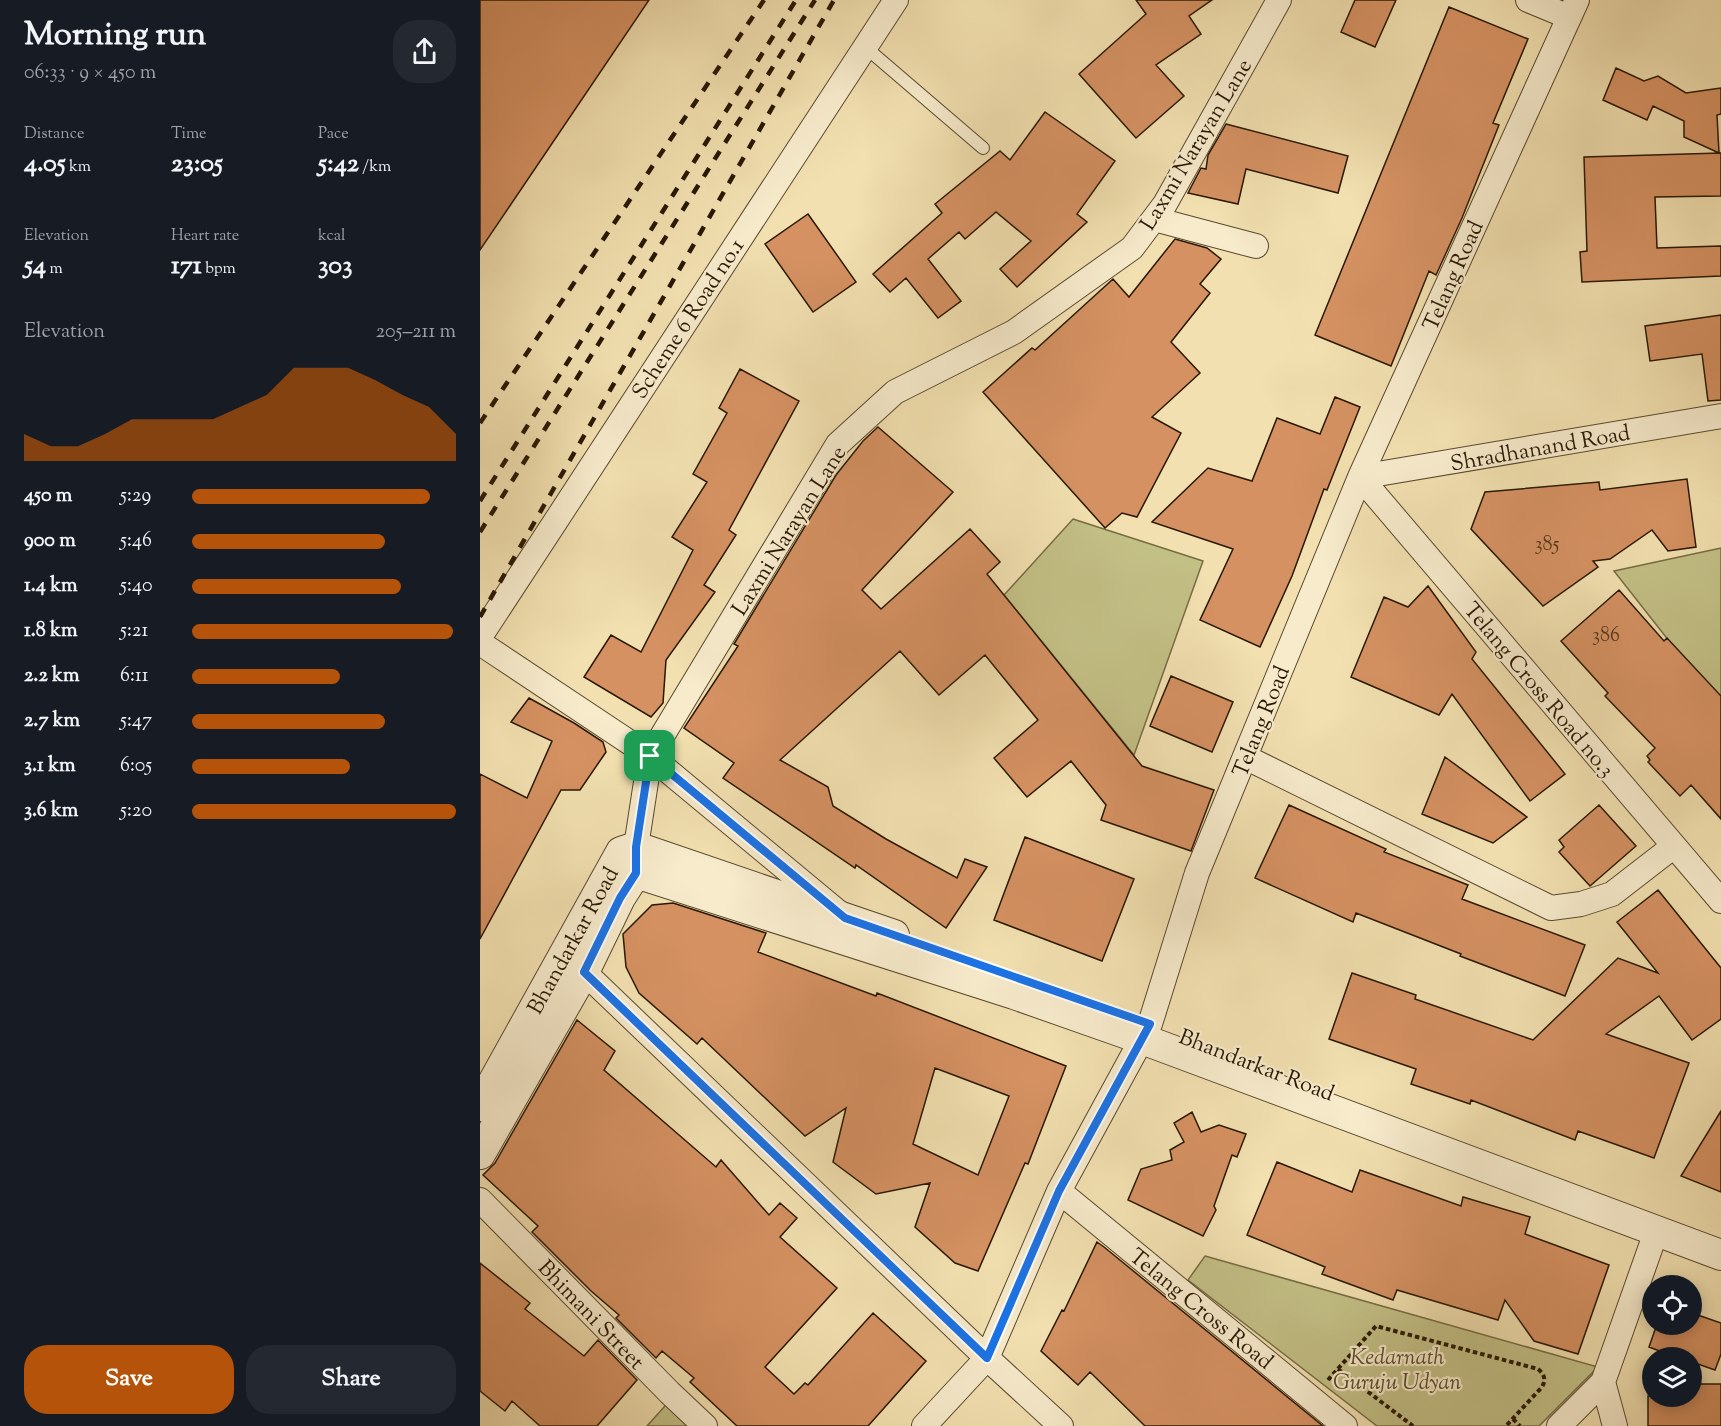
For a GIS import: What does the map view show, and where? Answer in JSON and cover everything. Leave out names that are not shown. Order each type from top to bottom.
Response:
[{"type":"street","name":"Scheme 6 Road no.1","points":[[480,637],[896,0]]},
{"type":"street","name":"Laxmi Narayan Lane","points":[[636,860],[650,756],[838,444],[895,393],[1014,332],[1132,248],[1165,204],[1279,0]]},
{"type":"street","points":[[1528,0],[1573,9]]},
{"type":"street","name":"Telang Road","points":[[924,1426],[987,1358],[1059,1191],[1146,1031],[1197,873],[1360,477],[1573,9]]},
{"type":"street","points":[[1154,219],[1256,246]]},
{"type":"street","name":"Shradhanand Road","points":[[1360,477],[1721,416]]},
{"type":"street","name":"Telang Cross Road no.3","points":[[1360,477],[1721,902]]},
{"type":"street","points":[[480,643],[650,756],[845,918]]},
{"type":"street","points":[[1245,757],[1551,908],[1581,904],[1612,894],[1674,846]]},
{"type":"street","name":"Bhandarkar Road","points":[[480,1106],[621,852],[636,860],[1014,994],[1146,1031],[1721,1236]]},
{"type":"street","points":[[480,1154],[584,972],[636,860]]},
{"type":"street","name":"Bhandarkar Road","points":[[636,860],[845,918],[1146,1031],[1656,1232],[1721,1255]]},
{"type":"street","points":[[584,972],[1061,1426]]},
{"type":"street","name":"Telang Cross Road","points":[[1059,1191],[1345,1426]]},
{"type":"street","name":"Bhimani Street","points":[[480,1200],[670,1394],[705,1426]]},
{"type":"street","points":[[1559,1426],[1603,1382],[1656,1232]]},
{"type":"street","points":[[1603,1382],[1615,1426]]},
{"type":"lane","points":[[864,46],[983,148]]},
{"type":"path","points":[[1413,1426],[1338,1369],[1377,1326],[1538,1369],[1543,1373],[1545,1382],[1542,1388],[1506,1426]]},
{"type":"path","points":[[1513,1419],[1520,1426]]},
{"type":"green space","points":[[1073,519],[1203,561],[1134,755],[1004,595]]},
{"type":"green space","points":[[1721,548],[1721,707],[1614,571]]},
{"type":"green space","name":"Kedarnath Guruju Udyan","points":[[1205,1256],[1598,1367],[1539,1426],[1377,1426],[1188,1280]]},
{"type":"green space","points":[[673,1397],[704,1426],[647,1426]]},
{"type":"building","points":[[480,0],[649,0],[480,250]]},
{"type":"building","points":[[1136,0],[1212,0],[1189,16],[1201,34],[1156,65],[1184,96],[1136,138],[1079,74],[1146,14]]},
{"type":"building","points":[[1355,0],[1396,0],[1375,47],[1341,32]]},
{"type":"building","points":[[1449,7],[1528,39],[1493,123],[1499,125],[1462,218],[1436,275],[1429,271],[1391,366],[1315,335]]},
{"type":"building","points":[[1616,68],[1644,81],[1658,76],[1686,93],[1721,88],[1721,114],[1717,115],[1719,153],[1684,137],[1684,121],[1653,106],[1647,120],[1603,100]]},
{"type":"building","points":[[1045,112],[1115,161],[1077,214],[1087,222],[1017,287],[1000,269],[1031,241],[996,212],[965,239],[959,232],[928,259],[961,301],[938,318],[906,278],[890,292],[873,274],[942,213],[935,204],[1000,151],[1010,160]]},
{"type":"building","points":[[1226,124],[1348,156],[1338,193],[1246,169],[1238,204],[1188,193],[1201,168],[1206,169],[1208,155]]},
{"type":"building","points":[[1721,153],[1721,196],[1655,197],[1657,248],[1721,246],[1721,276],[1582,282],[1580,252],[1587,251],[1584,157]]},
{"type":"building","points":[[808,214],[856,282],[813,312],[765,244]]},
{"type":"building","points":[[1175,239],[1207,248],[1221,259],[1200,284],[1210,293],[1171,342],[1200,373],[1152,417],[1181,433],[1137,517],[1122,513],[1105,528],[983,392],[1032,348],[1035,350],[1113,279],[1129,297]]},
{"type":"building","points":[[1721,315],[1721,400],[1708,401],[1702,354],[1650,361],[1645,326]]},
{"type":"building","points":[[740,369],[799,401],[729,530],[736,535],[704,585],[715,592],[666,660],[663,703],[651,717],[584,677],[611,635],[641,652],[693,550],[672,537],[707,482],[693,474],[727,413],[719,408]]},
{"type":"building","points":[[1335,397],[1360,407],[1327,490],[1324,489],[1292,576],[1260,647],[1200,620],[1233,549],[1152,522],[1208,468],[1252,481],[1277,418],[1320,434]]},
{"type":"building","points":[[878,427],[953,492],[862,590],[881,609],[970,529],[1000,562],[987,574],[1142,766],[1214,790],[1191,851],[1101,820],[1106,805],[1071,761],[1027,797],[994,758],[1038,720],[985,655],[939,695],[900,651],[780,760],[828,787],[833,806],[886,839],[957,878],[965,859],[987,867],[946,928],[856,865],[855,868],[723,778],[734,763],[684,728],[738,646],[734,644],[836,475],[863,441]]},
{"type":"building","points":[[1687,479],[1696,547],[1668,551],[1652,530],[1610,559],[1593,561],[1598,567],[1543,606],[1471,529],[1485,492],[1599,482],[1600,490]]},
{"type":"building","points":[[1428,586],[1476,652],[1472,659],[1565,774],[1530,801],[1452,694],[1439,715],[1351,677],[1384,597],[1408,607]]},
{"type":"building","points":[[1619,590],[1664,641],[1667,638],[1721,696],[1721,819],[1691,785],[1680,796],[1648,762],[1650,760],[1647,756],[1655,748],[1605,696],[1608,693],[1561,641]]},
{"type":"building","points":[[1171,676],[1233,702],[1212,752],[1150,726]]},
{"type":"building","points":[[529,698],[603,742],[606,752],[580,790],[561,790],[480,939],[480,774],[527,798],[552,741],[511,722]]},
{"type":"building","points":[[1445,757],[1527,817],[1493,843],[1422,814]]},
{"type":"building","points":[[1289,805],[1386,849],[1384,852],[1468,885],[1462,899],[1585,945],[1565,996],[1356,913],[1353,922],[1255,878]]},
{"type":"building","points":[[1599,805],[1636,846],[1590,886],[1559,852],[1564,847],[1559,840]]},
{"type":"building","points":[[1025,837],[1134,879],[1102,961],[994,920]]},
{"type":"building","points":[[1658,890],[1721,968],[1721,1019],[1692,1040],[1659,996],[1606,1034],[1689,1063],[1654,1158],[1578,1131],[1575,1140],[1471,1100],[1470,1104],[1411,1084],[1416,1069],[1329,1039],[1352,973],[1416,995],[1415,999],[1533,1040],[1618,958],[1658,973],[1617,922]]},
{"type":"building","points":[[673,903],[766,933],[758,952],[876,996],[877,993],[1066,1066],[1028,1164],[1025,1163],[978,1271],[955,1263],[915,1227],[930,1183],[876,1194],[833,1162],[846,1108],[805,1136],[702,1038],[697,1044],[639,993],[626,967],[623,934],[652,905]],"holes":[[[935,1068],[1009,1096],[978,1175],[913,1144]]]},
{"type":"building","points":[[577,1020],[615,1051],[604,1070],[716,1167],[721,1160],[769,1215],[780,1203],[797,1218],[780,1237],[837,1288],[765,1367],[794,1394],[805,1383],[808,1385],[873,1313],[926,1361],[868,1426],[737,1426],[690,1382],[694,1378],[662,1351],[656,1358],[616,1318],[619,1315],[591,1291],[532,1232],[538,1226],[483,1175],[495,1163]]},
{"type":"building","points":[[1721,1111],[1721,1192],[1681,1176]]},
{"type":"building","points":[[1192,1112],[1201,1132],[1219,1125],[1246,1134],[1237,1157],[1232,1155],[1214,1206],[1216,1210],[1203,1236],[1128,1200],[1141,1169],[1172,1160],[1170,1150],[1184,1142],[1174,1123]]},
{"type":"building","points":[[1277,1162],[1352,1192],[1360,1170],[1461,1206],[1463,1197],[1530,1217],[1525,1234],[1609,1265],[1578,1354],[1534,1341],[1505,1300],[1498,1320],[1397,1290],[1393,1300],[1322,1274],[1325,1267],[1247,1235]]},
{"type":"building","points":[[1097,1242],[1323,1426],[1145,1426],[1090,1372],[1078,1385],[1041,1351],[1062,1310],[1064,1311]]},
{"type":"building","points":[[480,1263],[530,1303],[525,1309],[584,1356],[598,1340],[637,1380],[597,1426],[540,1426],[512,1401],[505,1411],[480,1391]]},
{"type":"building","points":[[1702,1316],[1721,1323],[1721,1354],[1715,1370],[1702,1365],[1702,1347],[1649,1347],[1653,1335],[1702,1335]]},
{"type":"building","points":[[1702,1384],[1721,1384],[1721,1426],[1648,1426],[1648,1407],[1702,1407]]},
{"type":"railway","points":[[480,423],[764,0]]},
{"type":"railway","points":[[480,501],[796,0]]},
{"type":"railway","points":[[480,532],[815,0]]},
{"type":"railway","points":[[480,617],[834,0]]},
{"type":"route","points":[[650,756],[845,918],[1150,1024],[1059,1191],[987,1358],[584,972],[620,898],[636,873],[636,847],[650,756]]}]
